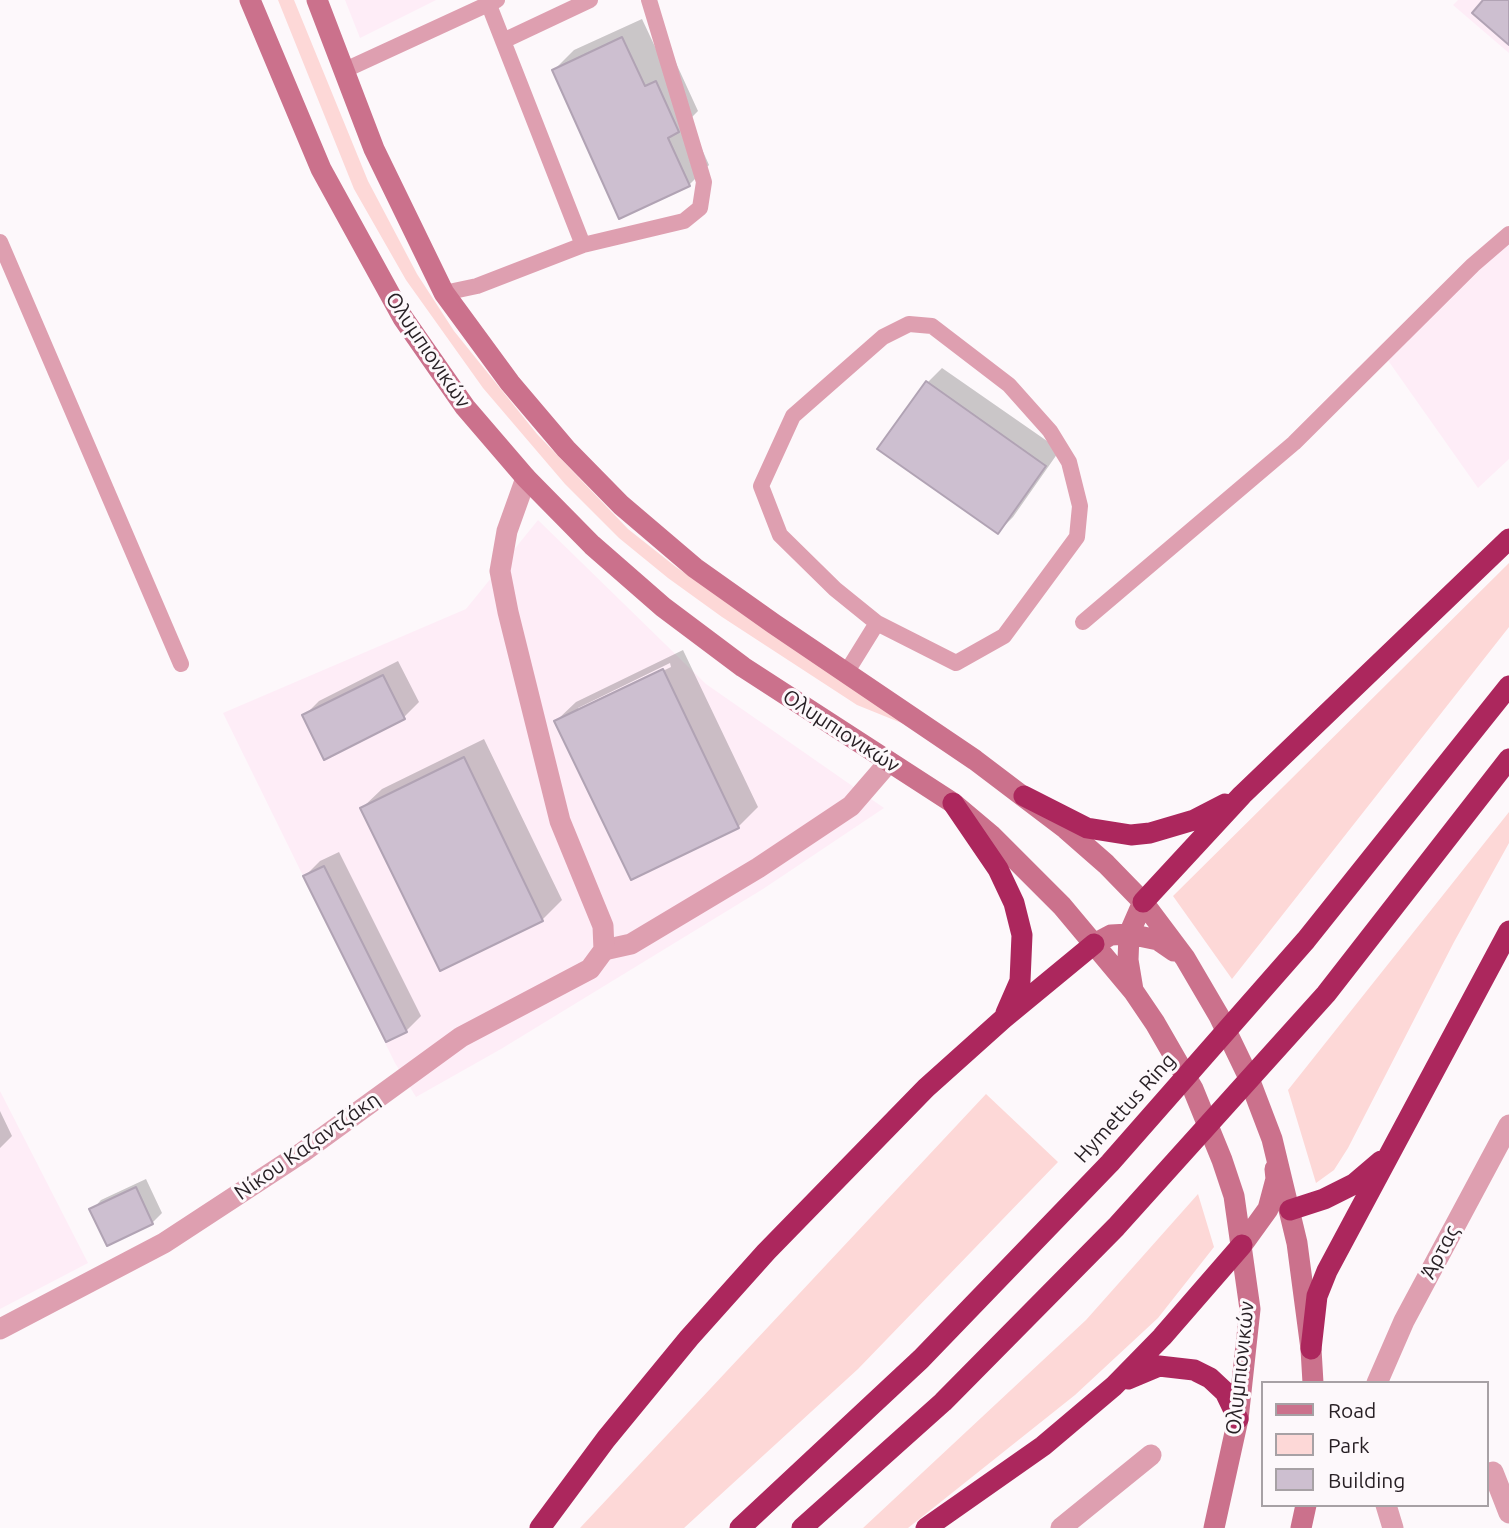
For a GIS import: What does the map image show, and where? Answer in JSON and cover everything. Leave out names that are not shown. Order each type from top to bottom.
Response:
[{"type":"highway","points":[[1143,902],[1242,795],[1509,539]]},
{"type":"highway","name":"Hymettus Ring","points":[[740,1528],[921,1359],[1110,1163],[1306,940],[1509,686]]},
{"type":"highway","points":[[802,1528],[943,1402],[1116,1227],[1326,994],[1509,759]]},
{"type":"highway","points":[[1024,796],[1087,828],[1131,835],[1150,833],[1194,820],[1242,795]]},
{"type":"highway","points":[[953,803],[998,869],[1014,903],[1022,935],[1020,981],[1003,1019]]},
{"type":"highway","points":[[1311,1349],[1317,1296],[1327,1271],[1509,931]]},
{"type":"highway","points":[[540,1528],[622,1419],[766,1251],[926,1088],[1003,1019],[1094,944]]},
{"type":"highway","points":[[1290,1210],[1324,1199],[1354,1184],[1393,1150]]},
{"type":"highway","points":[[926,1528],[1043,1446],[1114,1386],[1162,1337],[1242,1245]]},
{"type":"highway","points":[[1114,1386],[1138,1373],[1159,1366],[1194,1370],[1210,1378],[1225,1392],[1238,1419]]},
{"type":"main road","name":"Ολυμπιονικών","points":[[250,0],[321,169],[403,318],[465,407],[526,478],[592,545],[663,607],[743,667],[953,803],[1027,869],[1094,944],[1133,992],[1162,1034],[1193,1089],[1218,1148],[1234,1196],[1250,1309],[1238,1419],[1214,1528]]},
{"type":"main road","points":[[317,0],[374,149],[444,293],[510,383],[566,449],[621,505],[695,568],[1024,796],[1106,864],[1143,902],[1185,958],[1231,1040],[1272,1139],[1304,1282],[1313,1381]]},
{"type":"main road","points":[[1133,992],[1128,960],[1129,934],[1143,902]]},
{"type":"main road","points":[[1094,944],[1111,935],[1129,934],[1158,940],[1185,958]]},
{"type":"main road","points":[[1242,1245],[1268,1209],[1276,1179],[1272,1139]]},
{"type":"main road","points":[[1234,1196],[1268,1209],[1290,1210]]},
{"type":"main road","points":[[1301,1528],[1306,1507]]},
{"type":"street","points":[[526,478],[507,531],[500,570],[560,821],[603,926],[604,950],[631,944],[758,868],[850,806],[889,762]]},
{"type":"street","name":"Νίκου Καζαντζάκη","points":[[0,1329],[164,1242],[303,1152],[461,1037],[590,969],[604,950]]},
{"type":"street","name":"Άρτας","points":[[1378,1381],[1404,1321],[1509,1125]]},
{"type":"street","points":[[1061,1528],[1151,1455]]},
{"type":"street","points":[[1496,1471],[1509,1513]]},
{"type":"lane","points":[[503,41],[590,0]]},
{"type":"lane","points":[[444,293],[477,286],[583,245],[684,222],[700,208],[704,182],[649,0]]},
{"type":"lane","points":[[345,70],[491,1],[503,41],[583,245]]},
{"type":"lane","points":[[1083,622],[1294,443],[1472,265],[1509,234]]},
{"type":"lane","points":[[0,242],[181,664]]},
{"type":"lane","points":[[909,324],[932,327],[1009,385],[1050,431],[1069,462],[1080,506],[1077,537],[1004,636],[956,663],[877,623],[835,589],[780,535],[761,486],[793,416],[883,337],[909,324]]},
{"type":"lane","points":[[846,673],[877,623]]},
{"type":"shaded area","points":[[345,0],[436,0],[360,38]]},
{"type":"shaded area","points":[[1458,0],[1509,0],[1509,53],[1453,5]]},
{"type":"shaded area","points":[[1509,230],[1509,459],[1478,488],[1387,359]]},
{"type":"shaded area","points":[[538,520],[706,684],[884,808],[763,889],[501,1049],[416,1097],[395,1063],[223,713],[466,609]]},
{"type":"shaded area","points":[[0,1091],[88,1263],[0,1309]]},
{"type":"green space","points":[[278,0],[294,0],[368,181],[417,274],[454,331],[537,434],[628,529],[676,567],[909,726],[857,705],[722,617],[619,538],[565,484],[483,388],[406,280],[354,189]]},
{"type":"green space","points":[[1509,563],[1509,627],[1232,979],[1173,896]]},
{"type":"green space","points":[[1509,812],[1509,843],[1454,942],[1348,1148],[1334,1170],[1316,1183],[1288,1090]]},
{"type":"green space","points":[[986,1094],[1058,1162],[858,1369],[684,1528],[580,1528]]},
{"type":"green space","points":[[1198,1194],[1214,1247],[1158,1318],[1075,1395],[908,1528],[863,1528],[1086,1320]]},
{"type":"building","points":[[1483,0],[1509,0],[1509,45],[1472,13]]},
{"type":"building","points":[[622,37],[645,86],[656,81],[679,132],[668,138],[690,186],[619,219],[552,70]]},
{"type":"building","points":[[926,381],[1046,466],[998,534],[877,449]]},
{"type":"building","points":[[663,669],[739,828],[631,880],[554,721]]},
{"type":"building","points":[[383,675],[405,719],[324,760],[302,715]]},
{"type":"building","points":[[464,757],[543,921],[440,971],[360,808]]},
{"type":"building","points":[[324,866],[407,1032],[386,1042],[303,876]]},
{"type":"building","points":[[136,1187],[153,1224],[107,1246],[89,1209]]}]
